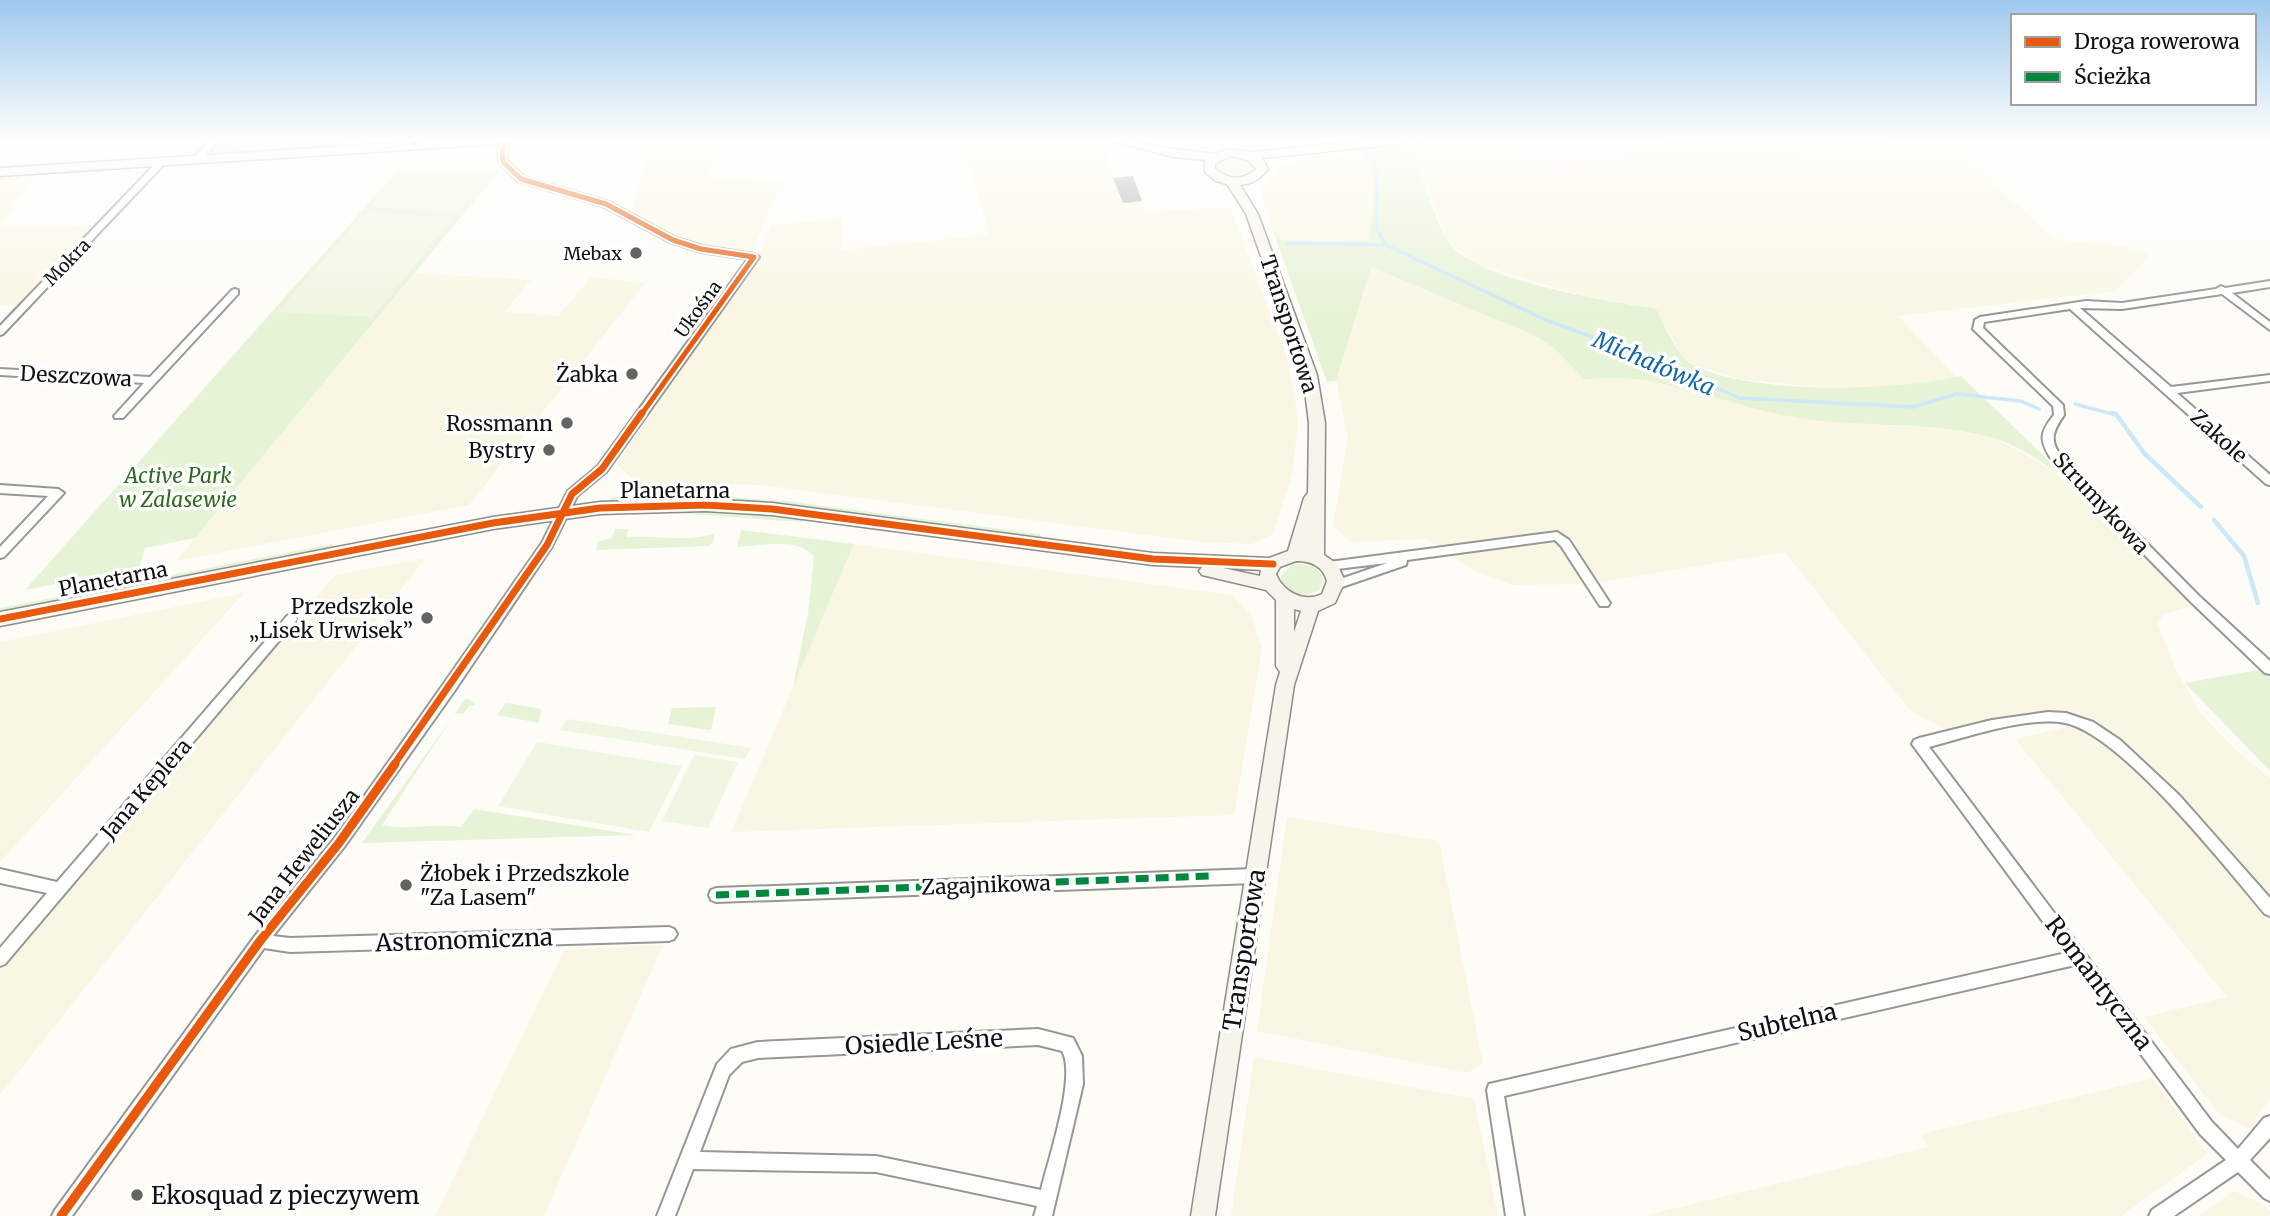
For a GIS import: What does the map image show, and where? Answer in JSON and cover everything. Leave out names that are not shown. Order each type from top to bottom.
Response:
[{"type":"street","name":"Mokra","points":[[0,332],[129,197]]},
{"type":"street","name":"Ukośna","points":[[565,512],[572,494],[602,469],[754,257],[684,245],[606,205],[580,197]]},
{"type":"street","name":"Transportowa","points":[[1242,197],[1251,210]]},
{"type":"street","name":"Transportowa","points":[[1249,197],[1251,210],[1310,375],[1317,424],[1322,562]]},
{"type":"street","name":"Strumykowa","points":[[2270,284],[2221,289],[2122,306],[2073,306],[1980,320],[1978,329],[2058,405],[2059,415],[2046,429],[2045,442],[2057,459],[2184,589],[2270,669]]},
{"type":"street","points":[[2221,289],[2270,327]]},
{"type":"street","name":"Deszczowa","points":[[119,416],[235,292]]},
{"type":"street","name":"Zakole","points":[[2073,306],[2270,481]]},
{"type":"street","name":"Deszczowa","points":[[0,372],[152,380]]},
{"type":"street","name":"Zakole","points":[[2169,391],[2270,378]]},
{"type":"street","name":"Transportowa","points":[[1295,555],[1317,481]]},
{"type":"street","points":[[0,489],[58,493],[0,554]]},
{"type":"street","name":"Planetarna","points":[[0,619],[493,523],[565,512],[648,505],[729,506],[1153,559],[1273,564]]},
{"type":"street","name":"Jana Heweliusza","points":[[61,1216],[260,941],[339,843],[527,575],[565,512]]},
{"type":"street","points":[[1417,557],[1336,585],[1326,599],[1312,604],[1285,600],[1270,584],[1268,575],[1273,564],[1295,555],[1322,562],[1417,557],[1547,535],[1557,536],[1565,543],[1604,603]]},
{"type":"street","name":"Planetarna","points":[[1153,559],[1270,584]]},
{"type":"street","points":[[1322,562],[1334,573],[1336,585]]},
{"type":"street","name":"Transportowa","points":[[1203,1216],[1285,685],[1285,600]]},
{"type":"street","name":"Transportowa","points":[[1285,685],[1312,604]]},
{"type":"street","name":"Jana Keplera","points":[[0,959],[291,619]]},
{"type":"street","name":"Romantyczna","points":[[2270,909],[2128,755],[2089,726],[2069,718],[2050,718],[2000,724],[1919,744],[2206,1128],[2270,1192]]},
{"type":"street","points":[[0,876],[61,889]]},
{"type":"street","name":"Zagajnikowa","points":[[716,895],[1255,876]]},
{"type":"street","name":"Astronomiczna","points":[[260,941],[290,946],[669,933]]},
{"type":"street","name":"Subtelna","points":[[1496,1090],[2080,957]]},
{"type":"street","name":"Osiedle Leśne","points":[[666,1216],[687,1160],[723,1070],[730,1060],[747,1052],[1050,1038],[1071,1049],[1076,1066],[1075,1084],[1045,1208],[876,1164],[687,1160]]},
{"type":"street","points":[[1496,1090],[1515,1216]]},
{"type":"street","points":[[2158,1216],[2240,1161],[2256,1146],[2270,1124]]},
{"type":"shaded area","points":[[0,197],[18,197],[9,207],[14,208],[0,224]]},
{"type":"shaded area","points":[[636,197],[775,197],[752,251],[682,240],[632,213]]},
{"type":"shaded area","points":[[978,197],[1121,197],[1123,203],[1142,201],[1146,212],[1230,207],[1287,358],[1298,423],[1292,475],[1272,535],[1252,544],[1200,542],[761,485],[636,483],[617,464],[760,254],[772,225],[842,219],[841,250],[990,235]]},
{"type":"shaded area","points":[[1262,197],[1373,197],[1369,241],[1292,241],[1280,239],[1277,231],[1273,231]]},
{"type":"shaded area","points":[[1430,197],[2008,197],[2054,239],[2126,247],[2146,253],[2148,258],[2115,291],[1898,316],[1957,378],[1881,388],[1817,387],[1739,379],[1694,365],[1682,355],[1656,309],[1581,295],[1476,264],[1449,243]]},
{"type":"shaded area","points":[[96,226],[18,304],[0,305],[0,228]]},
{"type":"shaded area","points":[[1370,267],[1533,335],[1553,347],[1585,380],[1615,376],[1643,378],[1832,422],[1946,429],[1993,437],[2051,469],[2192,607],[2163,614],[2158,624],[2175,668],[2201,714],[2239,753],[2270,778],[2270,903],[2132,751],[2089,720],[2061,712],[2042,713],[1949,730],[1917,715],[1907,707],[1785,552],[1590,584],[1512,585],[1474,571],[1427,539],[1352,542],[1347,539],[1333,526],[1348,438],[1336,381]]},
{"type":"shaded area","points":[[415,273],[531,280],[504,312],[558,316],[591,277],[645,283],[469,505],[176,561]]},
{"type":"shaded area","points":[[854,544],[1232,595],[1252,616],[1262,649],[1234,815],[731,832]]},
{"type":"shaded area","points":[[426,558],[0,1095],[0,968],[335,575]]},
{"type":"shaded area","points":[[244,593],[0,862],[0,642]]},
{"type":"shaded area","points":[[2071,726],[2106,741],[2160,792],[2270,916],[2270,1098],[2250,1129],[2220,1115],[2144,1017],[2227,997],[2015,739]]},
{"type":"shaded area","points":[[1287,817],[1439,841],[1483,1064],[1467,1073],[1257,1031]]},
{"type":"shaded area","points":[[663,945],[544,1216],[435,1216],[564,950]]},
{"type":"shaded area","points":[[1254,1057],[1474,1099],[1498,1216],[1231,1216]]},
{"type":"shaded area","points":[[2153,1078],[2207,1154],[2121,1216],[1643,1216],[1928,1147],[1921,1134]]},
{"type":"shaded area","points":[[2234,1191],[2261,1203],[2270,1211],[2270,1216],[2198,1216]]},
{"type":"green space","name":"Active Park w Zalasewie","points":[[374,197],[478,197],[195,538],[145,548],[139,568],[25,590]]},
{"type":"green space","points":[[379,197],[470,197],[458,212],[370,207]]},
{"type":"green space","points":[[1373,197],[1429,197],[1448,241],[1462,255],[1512,278],[1544,287],[1656,309],[1682,356],[1695,366],[1721,375],[1753,382],[1826,388],[1901,385],[1961,376],[2070,481],[2001,440],[1967,432],[1799,418],[1666,384],[1612,378],[1585,380],[1553,347],[1533,335],[1371,267],[1336,381],[1327,382],[1273,231],[1277,231],[1280,239],[1293,241],[1369,241]]},
{"type":"green space","points":[[365,213],[454,217],[373,317],[277,312]]},
{"type":"green space","points":[[700,495],[786,501],[1039,534],[1043,539],[737,500],[606,502],[613,497]]},
{"type":"green space","points":[[677,510],[767,514],[804,520],[801,522],[676,513]]},
{"type":"green space","points":[[615,529],[628,529],[626,537],[694,538],[715,533],[713,543],[708,546],[596,550],[598,541],[612,538]]},
{"type":"green space","points":[[741,530],[854,544],[793,687],[808,613],[814,557],[807,550],[789,544],[737,547]]},
{"type":"green space","points":[[332,544],[335,548],[0,613],[0,608]]},
{"type":"green space","points":[[1293,564],[1307,565],[1318,571],[1323,580],[1320,589],[1301,595],[1289,591],[1282,582],[1281,575]]},
{"type":"green space","points":[[2263,669],[2270,676],[2270,771],[2185,683]]},
{"type":"green space","points":[[466,698],[474,702],[475,706],[470,705],[463,714],[455,713]]},
{"type":"green space","points":[[506,703],[541,709],[539,723],[497,715]]},
{"type":"green space","points":[[716,707],[711,730],[668,724],[672,708]]},
{"type":"green space","points":[[453,717],[382,825],[461,827],[474,809],[636,835],[362,843]]},
{"type":"green space","points":[[567,719],[751,748],[745,759],[560,730]]},
{"type":"green space","points":[[537,742],[682,766],[649,832],[498,806]]},
{"type":"green space","points":[[694,755],[738,762],[708,828],[662,821]]},
{"type":"building","points":[[1120,197],[1140,197],[1142,201],[1123,203]]},
{"type":"waterway","name":"Michałówka","points":[[1377,197],[1377,230],[1386,245]]},
{"type":"waterway","points":[[1287,243],[1386,245]]},
{"type":"waterway","name":"Michałówka","points":[[1386,245],[1546,320],[1660,362],[1739,398],[1913,407],[1956,394],[2021,401],[2039,409]]},
{"type":"waterway","name":"Michałówka","points":[[2075,404],[2116,415]]},
{"type":"waterway","name":"Michałówka","points":[[2112,413],[2116,414],[2144,453],[2201,507]]},
{"type":"waterway","name":"Michałówka","points":[[2214,520],[2244,556],[2258,603]]},
{"type":"marked path","points":[[716,895],[1210,876]]},
{"type":"cycle path","points":[[61,1216],[260,941],[339,843],[448,689],[547,545],[572,494],[602,469],[754,257],[701,249],[673,240],[606,204],[581,197]]},
{"type":"cycle path","points":[[0,619],[493,523],[600,508],[705,505],[772,509],[1153,559],[1273,564]]},
{"type":"place","name":"Mebax","points":[[636,253]]},
{"type":"place","name":"Żabka","points":[[632,374]]},
{"type":"place","name":"Rossmann","points":[[567,423]]},
{"type":"place","name":"Bystry","points":[[549,450]]},
{"type":"place","name":"Przedszkole „Lisek Urwisek”","points":[[427,618]]},
{"type":"place","name":"Żłobek i Przedszkole \"Za Lasem\"","points":[[406,885]]},
{"type":"place","name":"Ekosquad z pieczywem","points":[[137,1195]]}]
